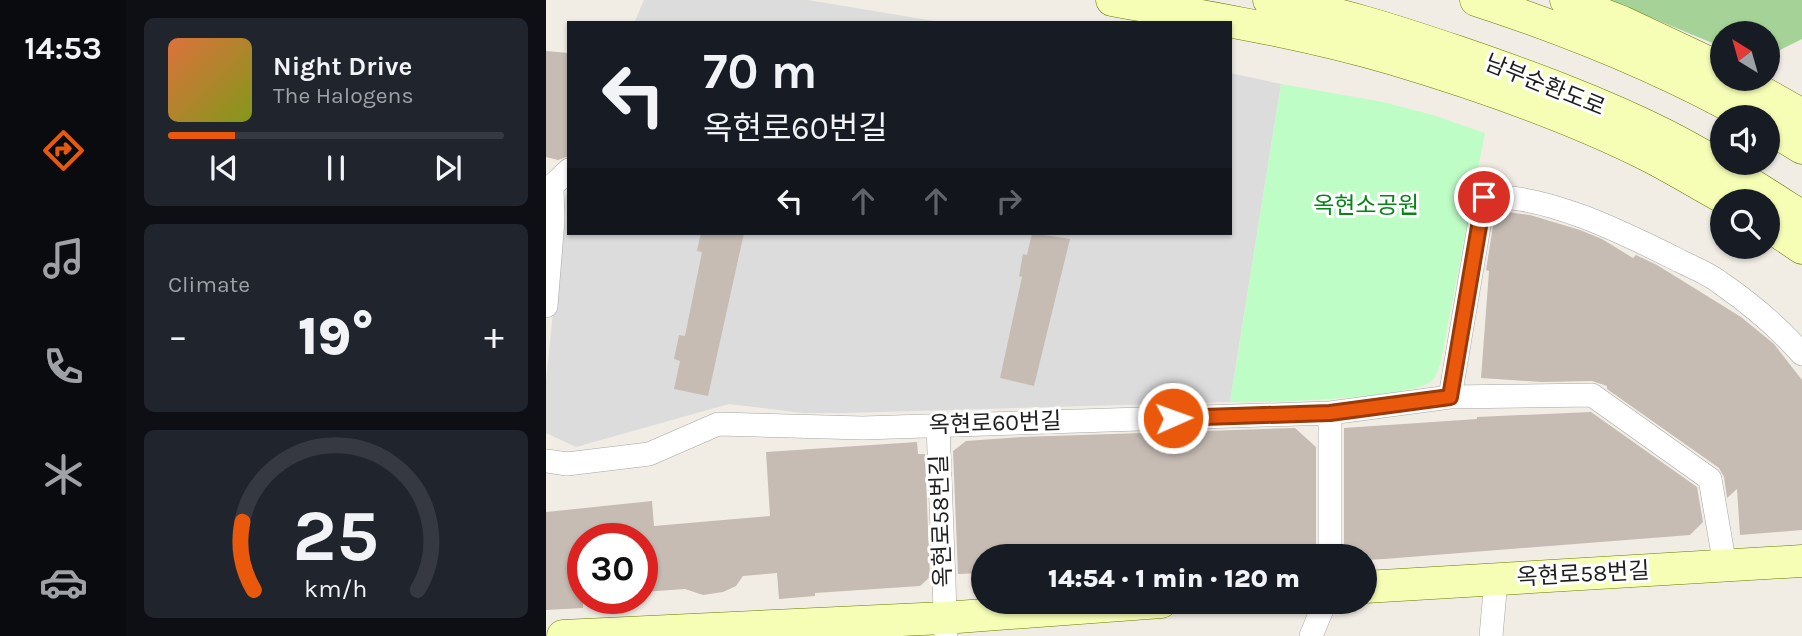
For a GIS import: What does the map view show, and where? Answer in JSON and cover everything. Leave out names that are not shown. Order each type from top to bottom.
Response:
[{"type":"main road","points":[[1112,0],[1225,21]]},
{"type":"main road","name":"남부순환도로","points":[[1269,0],[1304,6],[1402,33],[1501,66],[1581,98],[1665,136],[1755,186],[1802,217]]},
{"type":"main road","points":[[1476,0],[1524,15],[1606,47],[1693,85],[1729,105]]},
{"type":"main road","points":[[1566,0],[1622,22],[1710,63]]},
{"type":"main road","points":[[1232,22],[1290,33],[1393,59],[1489,91],[1572,122],[1651,157],[1710,190]]},
{"type":"main road","points":[[1761,91],[1802,115]]},
{"type":"main road","points":[[1780,134],[1802,148]]},
{"type":"main road","points":[[1780,233],[1802,248]]},
{"type":"main road","name":"옥현로58번길","points":[[1377,586],[1802,561]]},
{"type":"main road","name":"옥현로58번길","points":[[563,636],[945,627],[1057,614]]},
{"type":"street","points":[[546,306],[553,220],[552,186],[567,172]]},
{"type":"street","points":[[1450,397],[1484,197],[1499,196],[1544,204],[1630,236],[1720,282],[1783,333],[1802,354]]},
{"type":"street","name":"옥현로60번길","points":[[546,461],[567,464],[649,454],[718,424],[863,428],[1330,413],[1450,397],[1592,395],[1710,479],[1725,566]]},
{"type":"street","points":[[1330,413],[1330,544]]},
{"type":"street","name":"옥현로58번길","points":[[938,425],[945,627]]},
{"type":"street","points":[[1491,636],[1496,580]]},
{"type":"street","points":[[1311,636],[1320,614]]},
{"type":"shaded area","points":[[644,0],[808,0],[934,21],[635,21]]},
{"type":"shaded area","points":[[1232,73],[1281,84],[1230,402],[845,413],[803,413],[729,404],[576,447],[546,433],[546,380],[567,193],[567,235],[1232,235]]},
{"type":"green space","points":[[1609,0],[1802,0],[1802,39],[1780,50],[1780,21],[1710,21],[1710,42]]},
{"type":"green space","name":"옥현소공원","points":[[1281,84],[1383,102],[1433,115],[1485,133],[1440,365],[1433,380],[1398,392],[1369,396],[1230,402]]},
{"type":"building","points":[[546,51],[567,53],[567,157],[558,160],[546,157]]},
{"type":"building","points":[[1507,212],[1530,215],[1580,230],[1602,239],[1633,258],[1636,255],[1657,265],[1741,317],[1774,344],[1802,380],[1802,530],[1740,535],[1737,489],[1727,498],[1724,477],[1719,468],[1607,389],[1607,386],[1592,381],[1541,382],[1481,378],[1489,271],[1486,270],[1494,220]]},
{"type":"building","points":[[701,235],[744,235],[708,396],[674,389],[680,361],[674,359],[679,335],[685,336],[702,252],[697,251]]},
{"type":"building","points":[[1032,235],[1070,239],[1034,386],[1000,378],[1022,277],[1019,276],[1023,254],[1027,255]]},
{"type":"building","points":[[1591,412],[1697,487],[1703,522],[1690,535],[1384,559],[1377,559],[1377,544],[1344,544],[1344,428],[1477,417]]},
{"type":"building","points":[[1295,428],[1316,447],[1316,544],[971,544],[971,574],[958,574],[953,451],[966,441]]},
{"type":"building","points":[[917,442],[918,454],[925,454],[930,577],[920,586],[815,593],[815,596],[779,599],[777,573],[743,576],[736,586],[723,592],[703,595],[685,589],[658,591],[658,526],[770,516],[766,452]]},
{"type":"building","points":[[652,501],[654,523],[567,523],[567,609],[546,610],[546,512]]},
{"type":"route","points":[[1173,418],[1330,413],[1450,397],[1484,197]]}]
